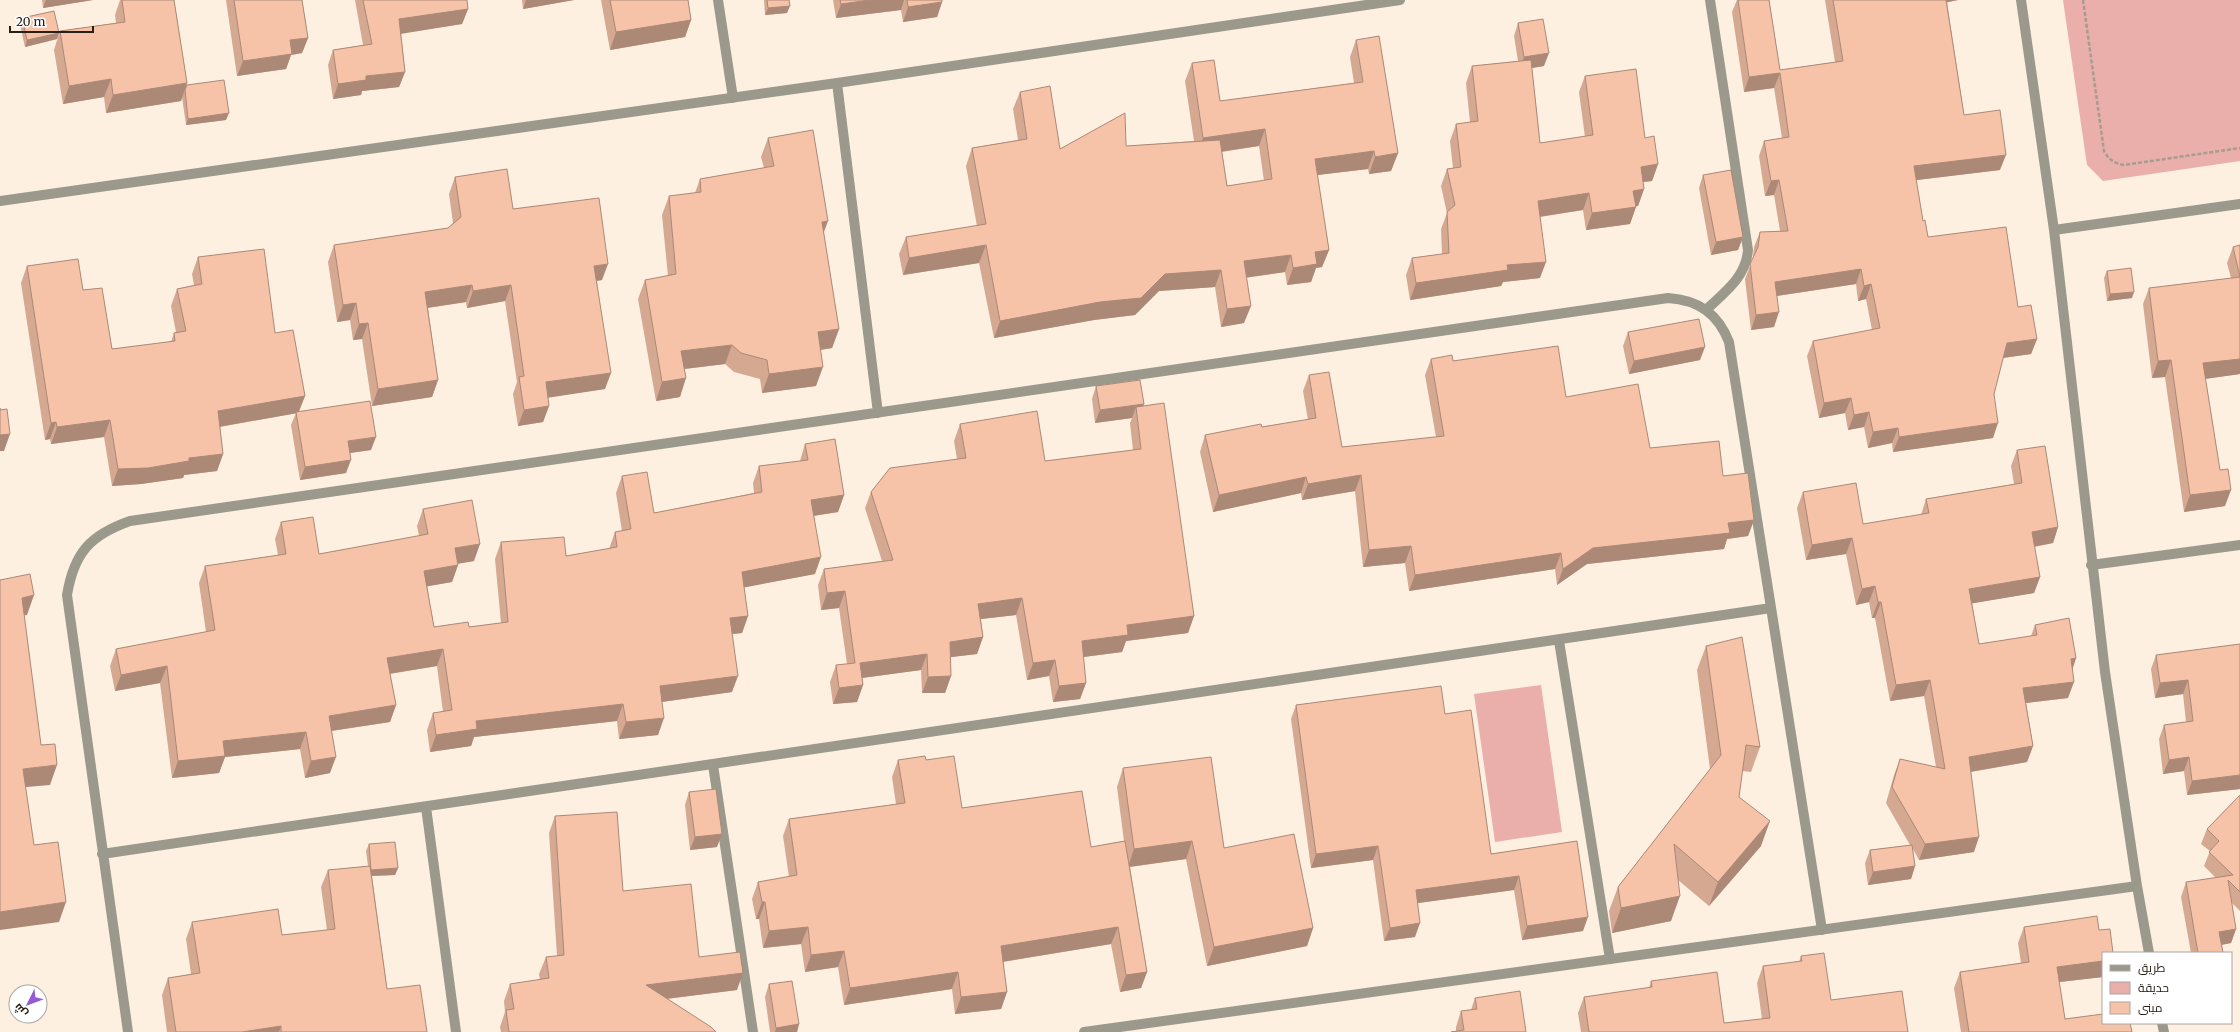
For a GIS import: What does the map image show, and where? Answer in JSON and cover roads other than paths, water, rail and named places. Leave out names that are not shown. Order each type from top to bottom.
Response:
[{"type":"street","points":[[718,0],[733,98]]},
{"type":"street","points":[[0,201],[733,98],[1400,0]]},
{"type":"street","points":[[1707,309],[1741,274],[1746,262],[1748,250],[1710,0]]},
{"type":"street","points":[[2021,0],[2054,230],[2091,565],[2137,886],[2149,952]]},
{"type":"street","points":[[837,83],[878,414]]},
{"type":"street","points":[[2054,230],[2240,204]]},
{"type":"street","points":[[128,1032],[67,595],[71,574],[79,555],[93,540],[110,528],[130,521],[878,414],[1668,298],[1695,302],[1707,309],[1716,318],[1729,342],[1822,930]]},
{"type":"street","points":[[2091,565],[2240,545]]},
{"type":"street","points":[[102,854],[1559,641],[1771,608]]},
{"type":"street","points":[[1559,641],[1610,958]]},
{"type":"street","points":[[713,765],[753,1032]]},
{"type":"street","points":[[426,807],[456,1032]]},
{"type":"street","points":[[1084,1032],[2137,886]]}]
